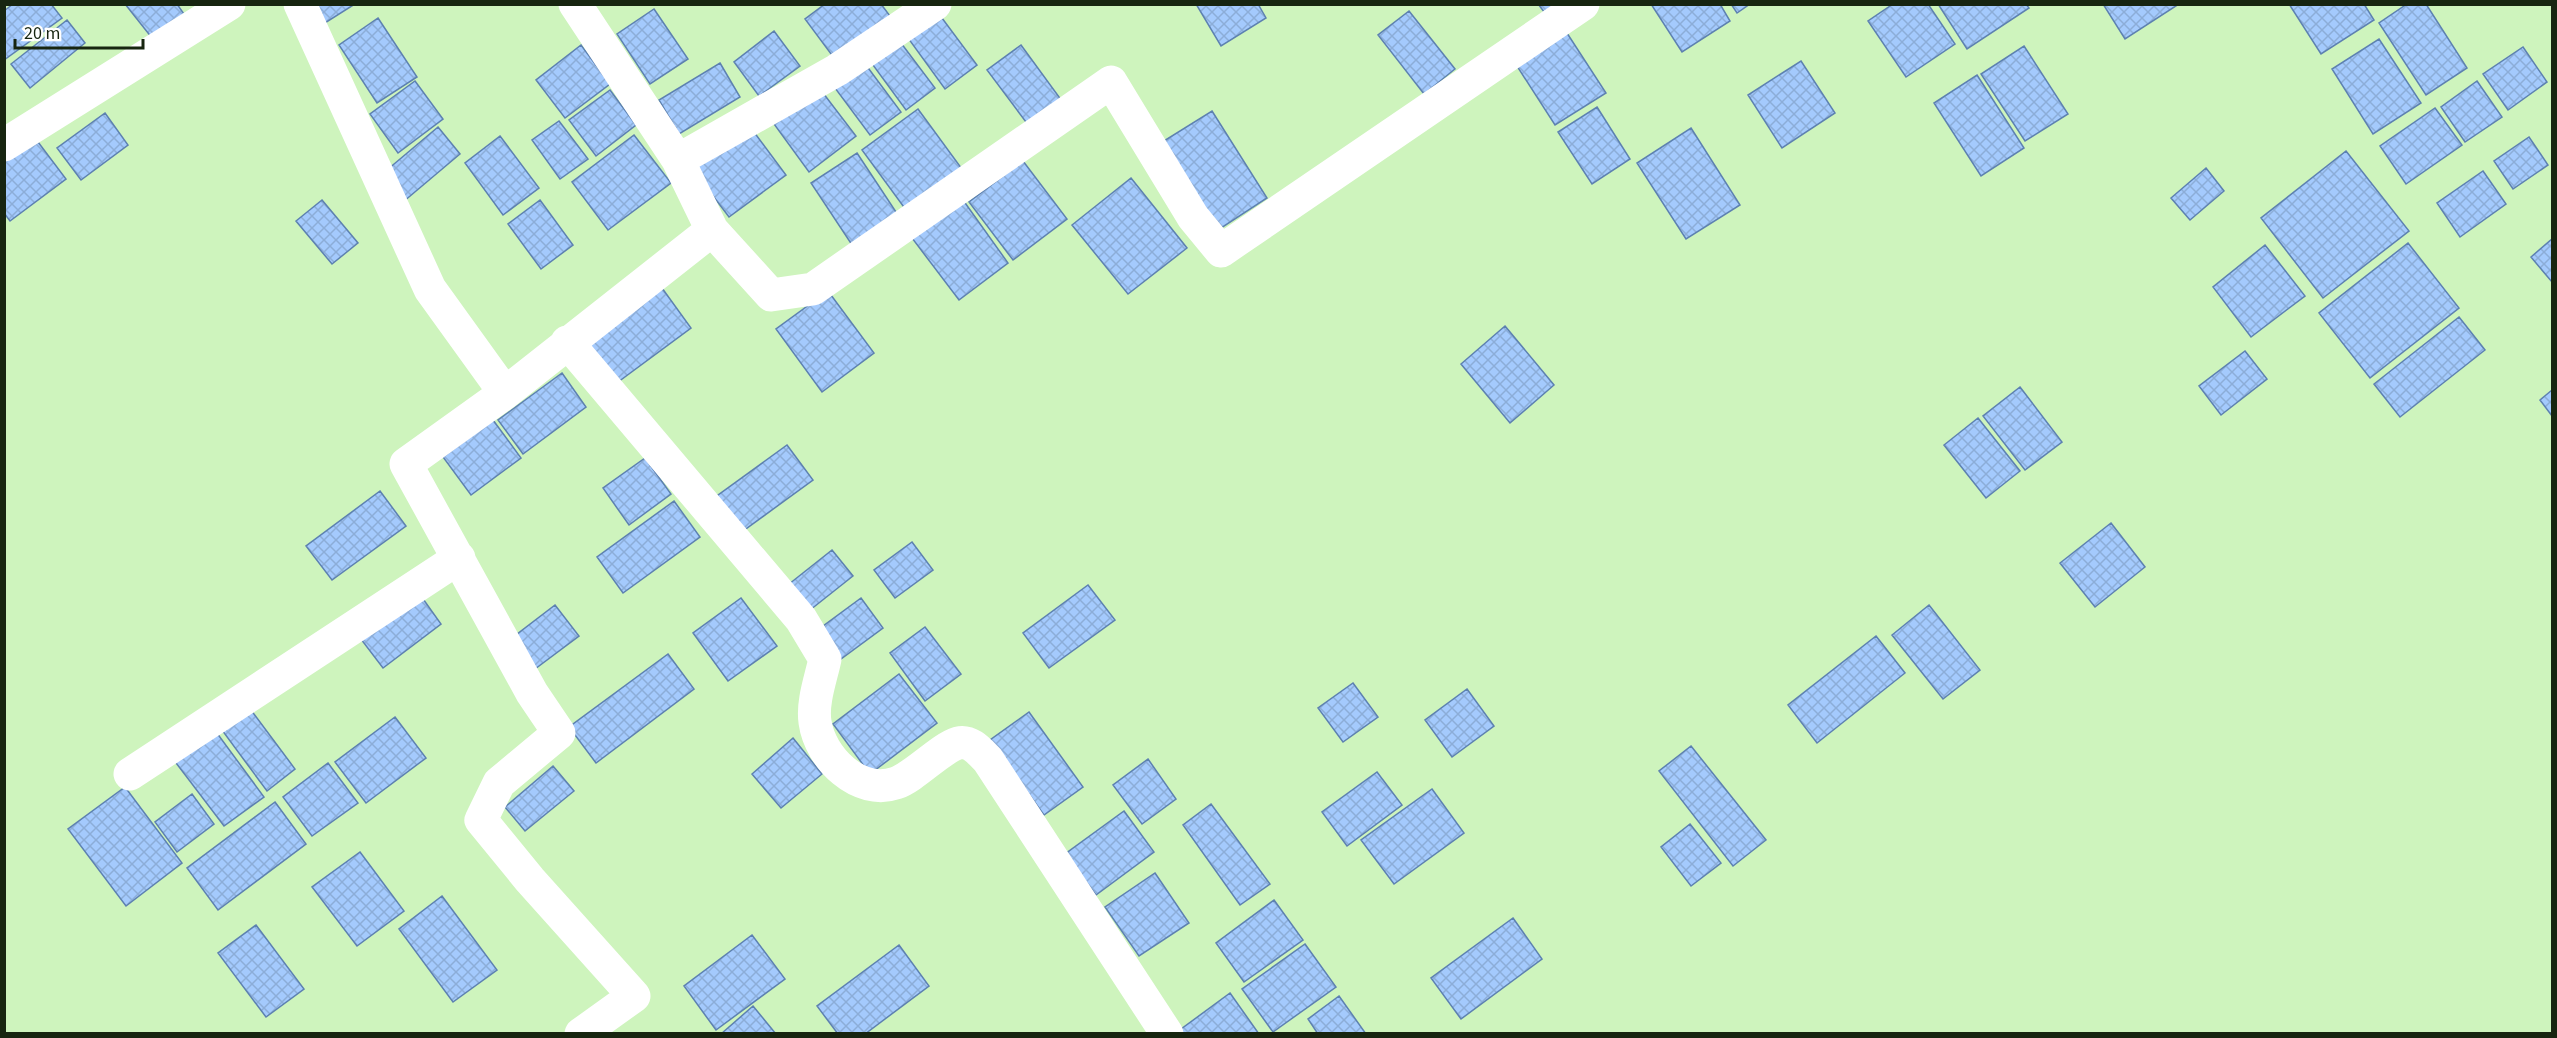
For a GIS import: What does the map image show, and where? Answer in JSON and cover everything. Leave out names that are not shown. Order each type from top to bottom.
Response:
[{"type":"street","points":[[4,145],[229,4]]},
{"type":"street","points":[[300,4],[430,289],[505,393]]},
{"type":"street","points":[[678,160],[837,70],[935,4]]},
{"type":"street","points":[[585,8],[678,160],[712,230],[771,295],[813,289],[1112,82],[1193,218],[1221,251],[1583,4]]},
{"type":"street","points":[[580,1034],[634,996],[530,880],[481,819],[499,783],[559,734],[532,693],[406,464],[505,393],[712,230]]},
{"type":"street","points":[[567,342],[801,619],[825,659],[818,690],[815,722],[824,749],[849,776],[871,786],[897,783],[958,743],[973,744],[988,760],[1167,1034]]},
{"type":"street","points":[[130,774],[459,558]]},
{"type":"building","points":[[13,4],[51,4],[62,18],[4,60],[4,11]]},
{"type":"building","points":[[125,4],[177,4],[184,14],[152,38]]},
{"type":"building","points":[[314,4],[355,4],[325,23]]},
{"type":"building","points":[[825,4],[881,4],[893,20],[837,62],[805,19]]},
{"type":"building","points":[[1196,4],[1258,4],[1266,18],[1221,46]]},
{"type":"building","points":[[1538,4],[1564,4],[1548,17]]},
{"type":"building","points":[[1651,4],[1720,4],[1730,21],[1682,52]]},
{"type":"building","points":[[1731,4],[1750,4],[1737,13]]},
{"type":"building","points":[[1893,4],[1928,4],[1955,44],[1906,77],[1868,21]]},
{"type":"building","points":[[1938,4],[2026,4],[2029,8],[1967,49]]},
{"type":"building","points":[[2103,4],[2179,4],[2125,39]]},
{"type":"building","points":[[2289,4],[2364,4],[2374,20],[2321,54]]},
{"type":"building","points":[[2407,4],[2426,4],[2467,68],[2426,95],[2379,23]]},
{"type":"building","points":[[654,9],[688,59],[650,84],[617,34]]},
{"type":"building","points":[[1409,11],[1455,69],[1424,94],[1378,35]]},
{"type":"building","points":[[939,14],[977,65],[945,89],[908,38]]},
{"type":"building","points":[[378,18],[417,77],[377,103],[339,45]]},
{"type":"building","points":[[67,20],[85,43],[30,88],[11,64]]},
{"type":"building","points":[[1565,30],[1606,93],[1555,125],[1515,63]]},
{"type":"building","points":[[774,31],[800,66],[759,96],[734,62]]},
{"type":"building","points":[[898,39],[935,88],[906,110],[870,61]]},
{"type":"building","points":[[2379,39],[2421,103],[2373,134],[2332,69]]},
{"type":"building","points":[[581,45],[610,84],[565,118],[536,80]]},
{"type":"building","points":[[1021,45],[1062,101],[1029,126],[987,70]]},
{"type":"building","points":[[2024,46],[2068,114],[2025,141],[1981,74]]},
{"type":"building","points":[[2523,47],[2547,82],[2508,110],[2483,74]]},
{"type":"building","points":[[863,61],[901,112],[870,135],[832,84]]},
{"type":"building","points":[[1801,61],[1835,113],[1782,148],[1748,95]]},
{"type":"building","points":[[720,63],[740,97],[679,134],[659,100]]},
{"type":"building","points":[[1977,75],[2024,148],[1981,176],[1934,103]]},
{"type":"building","points":[[415,81],[443,119],[398,153],[370,114]]},
{"type":"building","points":[[2477,81],[2502,117],[2465,142],[2441,107]]},
{"type":"building","points":[[820,89],[856,136],[809,172],[774,124]]},
{"type":"building","points":[[610,90],[636,125],[596,156],[569,120]]},
{"type":"building","points":[[1597,107],[1630,159],[1592,184],[1558,132]]},
{"type":"building","points":[[2435,108],[2462,145],[2406,184],[2380,146]]},
{"type":"building","points":[[918,109],[962,169],[906,210],[862,150]]},
{"type":"building","points":[[1212,111],[1267,198],[1215,232],[1159,144]]},
{"type":"building","points":[[105,113],[128,145],[81,180],[57,148]]},
{"type":"building","points":[[559,121],[588,159],[560,179],[532,140]]},
{"type":"building","points":[[748,124],[786,175],[729,217],[691,167]]},
{"type":"building","points":[[438,127],[460,154],[403,202],[381,175]]},
{"type":"building","points":[[1691,128],[1740,205],[1686,239],[1637,163]]},
{"type":"building","points":[[32,134],[66,179],[10,221],[4,213],[4,155]]},
{"type":"building","points":[[634,135],[671,183],[608,230],[572,182]]},
{"type":"building","points":[[500,136],[539,188],[503,215],[465,163]]},
{"type":"building","points":[[2529,137],[2548,165],[2513,189],[2494,161]]},
{"type":"building","points":[[2346,151],[2409,231],[2323,298],[2261,218]]},
{"type":"building","points":[[857,153],[902,221],[856,251],[811,183]]},
{"type":"building","points":[[1023,161],[1067,219],[1013,260],[969,202]]},
{"type":"building","points":[[2206,168],[2224,191],[2190,220],[2171,198]]},
{"type":"building","points":[[2483,171],[2506,204],[2460,237],[2437,203]]},
{"type":"building","points":[[1131,178],[1187,248],[1128,294],[1072,225]]},
{"type":"building","points":[[322,200],[358,243],[332,264],[296,221]]},
{"type":"building","points":[[540,200],[573,245],[541,269],[508,224]]},
{"type":"building","points":[[963,200],[1008,263],[959,300],[912,238]]},
{"type":"building","points":[[2552,239],[2552,282],[2531,257]]},
{"type":"building","points":[[2408,243],[2459,308],[2370,378],[2319,313]]},
{"type":"building","points":[[2265,245],[2305,296],[2251,337],[2213,287]]},
{"type":"building","points":[[662,288],[691,328],[614,385],[584,345]]},
{"type":"building","points":[[828,291],[874,353],[822,392],[776,329]]},
{"type":"building","points":[[2459,317],[2485,350],[2400,417],[2374,384]]},
{"type":"building","points":[[1505,326],[1554,385],[1510,423],[1461,364]]},
{"type":"building","points":[[2245,351],[2267,379],[2221,415],[2199,386]]},
{"type":"building","points":[[562,373],[586,407],[523,454],[498,420]]},
{"type":"building","points":[[2020,387],[2062,442],[2025,470],[1983,416]]},
{"type":"building","points":[[2552,390],[2552,416],[2540,400]]},
{"type":"building","points":[[1978,418],[2020,471],[1986,498],[1944,445]]},
{"type":"building","points":[[493,420],[521,458],[471,495],[443,457]]},
{"type":"building","points":[[787,445],[813,480],[739,534],[714,498]]},
{"type":"building","points":[[645,458],[671,494],[629,525],[603,488]]},
{"type":"building","points":[[380,491],[406,526],[332,580],[306,546]]},
{"type":"building","points":[[674,501],[700,537],[623,593],[597,557]]},
{"type":"building","points":[[2111,523],[2145,567],[2095,607],[2060,563]]},
{"type":"building","points":[[912,542],[933,570],[895,598],[874,570]]},
{"type":"building","points":[[832,550],[853,576],[805,614],[784,588]]},
{"type":"building","points":[[1088,585],[1115,620],[1049,668],[1023,633]]},
{"type":"building","points":[[416,589],[441,624],[383,668],[357,634]]},
{"type":"building","points":[[741,598],[777,646],[728,681],[693,633]]},
{"type":"building","points":[[861,598],[883,628],[837,662],[815,632]]},
{"type":"building","points":[[555,605],[579,636],[535,669],[512,638]]},
{"type":"building","points":[[1929,605],[1980,670],[1943,699],[1892,635]]},
{"type":"building","points":[[925,627],[961,674],[925,701],[890,653]]},
{"type":"building","points":[[1876,636],[1905,673],[1817,743],[1788,705]]},
{"type":"building","points":[[668,654],[694,689],[596,763],[569,727]]},
{"type":"building","points":[[899,674],[937,723],[870,774],[833,724]]},
{"type":"building","points":[[1353,683],[1378,717],[1343,742],[1318,708]]},
{"type":"building","points":[[1467,689],[1494,726],[1452,757],[1425,720]]},
{"type":"building","points":[[248,706],[295,769],[267,791],[219,726]]},
{"type":"building","points":[[1029,712],[1083,787],[1044,815],[990,740]]},
{"type":"building","points":[[395,717],[426,758],[366,803],[335,762]]},
{"type":"building","points":[[211,725],[264,797],[224,826],[170,755]]},
{"type":"building","points":[[793,738],[822,774],[781,808],[752,774]]},
{"type":"building","points":[[1691,746],[1766,840],[1733,866],[1659,771]]},
{"type":"building","points":[[1148,759],[1176,799],[1142,824],[1113,785]]},
{"type":"building","points":[[328,763],[358,803],[312,836],[283,797]]},
{"type":"building","points":[[553,766],[574,791],[525,831],[505,807]]},
{"type":"building","points":[[1377,772],[1402,805],[1347,846],[1322,812]]},
{"type":"building","points":[[125,787],[182,863],[126,906],[68,829]]},
{"type":"building","points":[[1432,789],[1464,833],[1394,884],[1361,840]]},
{"type":"building","points":[[192,794],[214,824],[177,852],[155,822]]},
{"type":"building","points":[[275,802],[306,844],[218,910],[187,868]]},
{"type":"building","points":[[1211,804],[1270,884],[1240,905],[1183,825]]},
{"type":"building","points":[[1124,811],[1154,852],[1096,895],[1065,854]]},
{"type":"building","points":[[1690,824],[1721,863],[1691,886],[1661,847]]},
{"type":"building","points":[[360,852],[404,911],[357,946],[312,887]]},
{"type":"building","points":[[1155,873],[1189,923],[1139,956],[1105,907]]},
{"type":"building","points":[[442,896],[497,970],[453,1002],[399,929]]},
{"type":"building","points":[[1274,900],[1303,940],[1244,982],[1216,943]]},
{"type":"building","points":[[1513,918],[1542,959],[1461,1019],[1431,978]]},
{"type":"building","points":[[256,925],[304,989],[266,1017],[218,953]]},
{"type":"building","points":[[752,935],[785,979],[716,1030],[684,986]]},
{"type":"building","points":[[1305,944],[1336,987],[1273,1032],[1242,989]]},
{"type":"building","points":[[899,945],[929,986],[865,1034],[838,1034],[817,1006]]},
{"type":"building","points":[[1230,993],[1259,1034],[1178,1034],[1177,1032]]},
{"type":"building","points":[[1339,996],[1366,1034],[1318,1034],[1308,1019]]},
{"type":"building","points":[[753,1006],[776,1034],[721,1034]]}]
